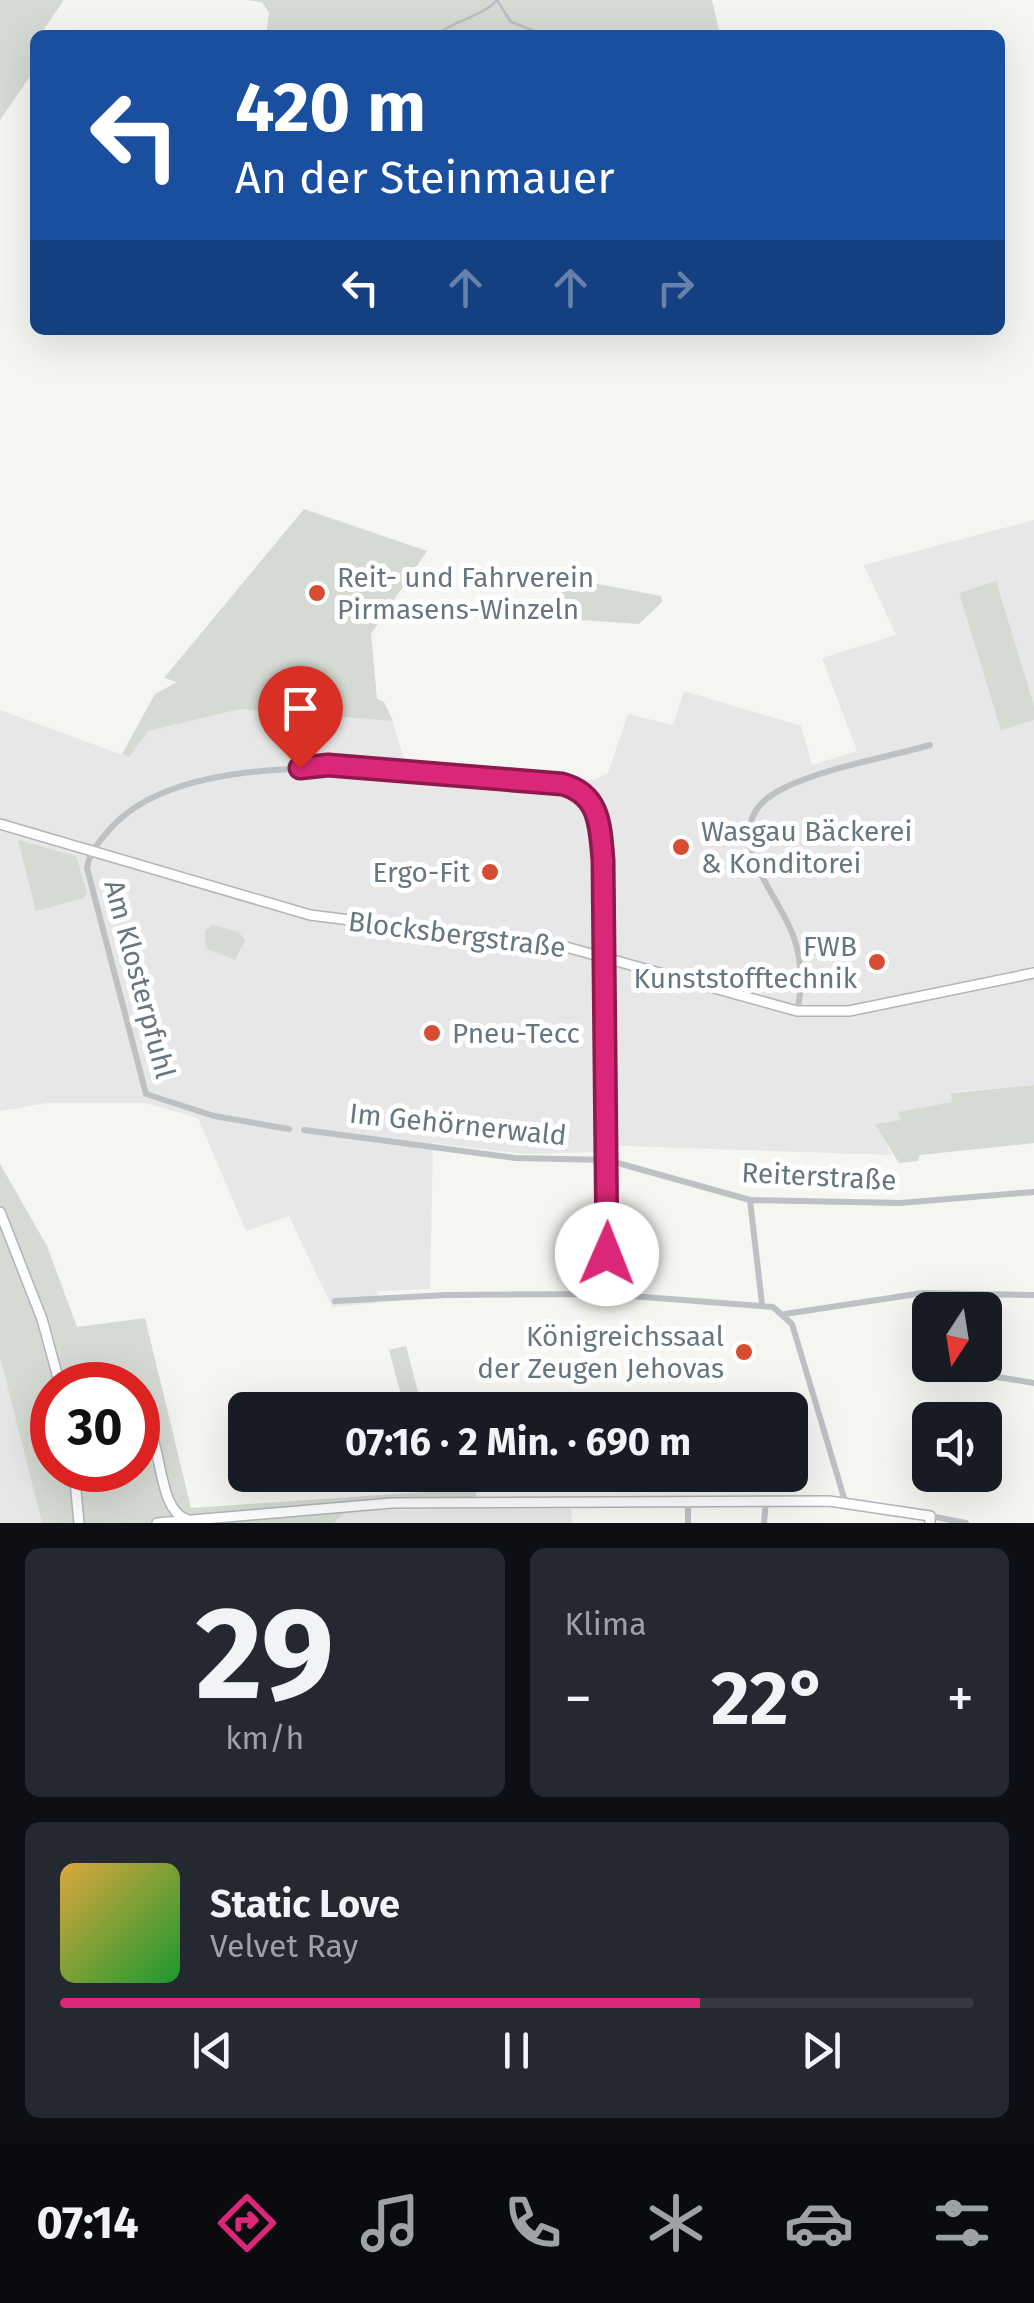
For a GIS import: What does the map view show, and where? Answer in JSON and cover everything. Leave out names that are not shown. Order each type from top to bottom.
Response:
[{"type":"main road","name":"Blocksbergstraße","points":[[0,824],[310,914],[603,955],[798,1010],[850,1011],[1034,972]]},
{"type":"main road","points":[[0,1212],[55,1362]]},
{"type":"main road","points":[[160,1466],[166,1496],[177,1516],[190,1520]]},
{"type":"main road","points":[[76,1492],[79,1523]]},
{"type":"main road","points":[[156,1523],[166,1496]]},
{"type":"main road","points":[[156,1523],[392,1503],[688,1501],[845,1501],[930,1519]]},
{"type":"street","points":[[798,1010],[802,978],[798,950],[788,923],[752,862],[750,837],[756,816],[771,796],[794,784],[930,745]]},
{"type":"street","points":[[93,851],[139,804],[200,784],[272,770],[328,765],[403,770],[562,784],[582,791],[598,814],[601,834],[607,1160],[605,1294]]},
{"type":"street","name":"Am Klosterpfuhl","points":[[93,851],[87,873],[146,1094],[214,1116],[289,1129]]},
{"type":"street","name":"Im Gehörnerwald","points":[[304,1130],[514,1158],[607,1160]]},
{"type":"street","name":"Reiterstraße","points":[[607,1160],[750,1200],[900,1203],[1034,1192]]},
{"type":"street","points":[[750,1200],[762,1304]]},
{"type":"street","points":[[785,1314],[924,1293],[1034,1295]]},
{"type":"street","points":[[334,1301],[446,1294],[605,1294],[762,1304],[785,1314],[792,1324],[845,1501]]},
{"type":"street","points":[[1002,1378],[1034,1383]]},
{"type":"street","points":[[688,1501],[688,1523]]},
{"type":"street","points":[[764,1523],[766,1501]]},
{"type":"street","points":[[930,1519],[966,1523]]},
{"type":"shaded area","points":[[0,0],[64,0],[43,30],[30,30],[30,76],[0,120]]},
{"type":"shaded area","points":[[247,0],[712,0],[719,30],[267,30],[269,13],[262,2]]},
{"type":"shaded area","name":"Reit- und Fahrverein Pirmasens-Winzeln","points":[[304,509],[427,551],[371,634],[377,699],[384,702],[393,721],[240,709],[148,731],[129,757],[122,754],[155,694],[177,682],[164,678]]},
{"type":"shaded area","points":[[1034,520],[1034,1085],[952,1092],[952,1102],[899,1112],[901,1120],[876,1124],[892,1155],[598,1145],[597,1152],[525,1154],[433,1143],[430,1289],[378,1291],[376,1303],[332,1307],[289,1216],[246,1231],[198,1118],[145,1103],[47,1103],[0,1111],[0,710],[128,757],[148,731],[240,709],[392,721],[406,764],[595,780],[608,773],[628,714],[673,725],[684,691],[801,726],[812,765],[857,751],[822,658],[896,635],[864,565]]},
{"type":"shaded area","points":[[566,578],[661,596],[662,602],[639,624],[567,619],[560,581]]},
{"type":"shaded area","points":[[996,581],[1034,706],[1034,720],[1001,730],[959,593]]},
{"type":"shaded area","points":[[18,840],[76,856],[87,893],[84,898],[36,911]]},
{"type":"shaded area","points":[[213,925],[239,932],[245,941],[235,960],[206,948],[205,930]]},
{"type":"shaded area","points":[[1034,1085],[1034,1143],[920,1155],[918,1161],[899,1163],[875,1124],[901,1120],[898,1112],[952,1102],[951,1093]]},
{"type":"shaded area","points":[[0,1164],[47,1246],[77,1327],[145,1318],[156,1362],[30,1362],[30,1476],[0,1357]]},
{"type":"shaded area","points":[[406,1346],[418,1392],[400,1392],[389,1350]]},
{"type":"shaded area","points":[[0,1357],[30,1476],[30,1492],[34,1492],[42,1523],[0,1523]]},
{"type":"shaded area","points":[[160,1380],[191,1508],[425,1492],[475,1492],[477,1497],[345,1501],[345,1512],[334,1523],[42,1523],[34,1492],[160,1492]]},
{"type":"shaded area","points":[[571,1509],[572,1523],[334,1523],[345,1512]]},
{"type":"waterway","points":[[497,0],[511,22],[532,30]]},
{"type":"waterway","points":[[444,30],[497,0]]},
{"type":"place","name":"Reit- und Fahrverein Pirmasens-Winzeln","points":[[317,593]]},
{"type":"place","name":"Wasgau Bäckerei & Konditorei","points":[[681,847]]},
{"type":"place","name":"Ergo-Fit","points":[[490,872]]},
{"type":"place","name":"FWB Kunststofftechnik","points":[[877,962]]},
{"type":"place","name":"Pneu-Tecc","points":[[432,1033]]},
{"type":"place","name":"Königreichssaal der Zeugen Jehovas","points":[[744,1352]]},
{"type":"route","points":[[300,768],[328,765],[562,784],[588,796],[598,814],[603,860],[607,1254]]}]
